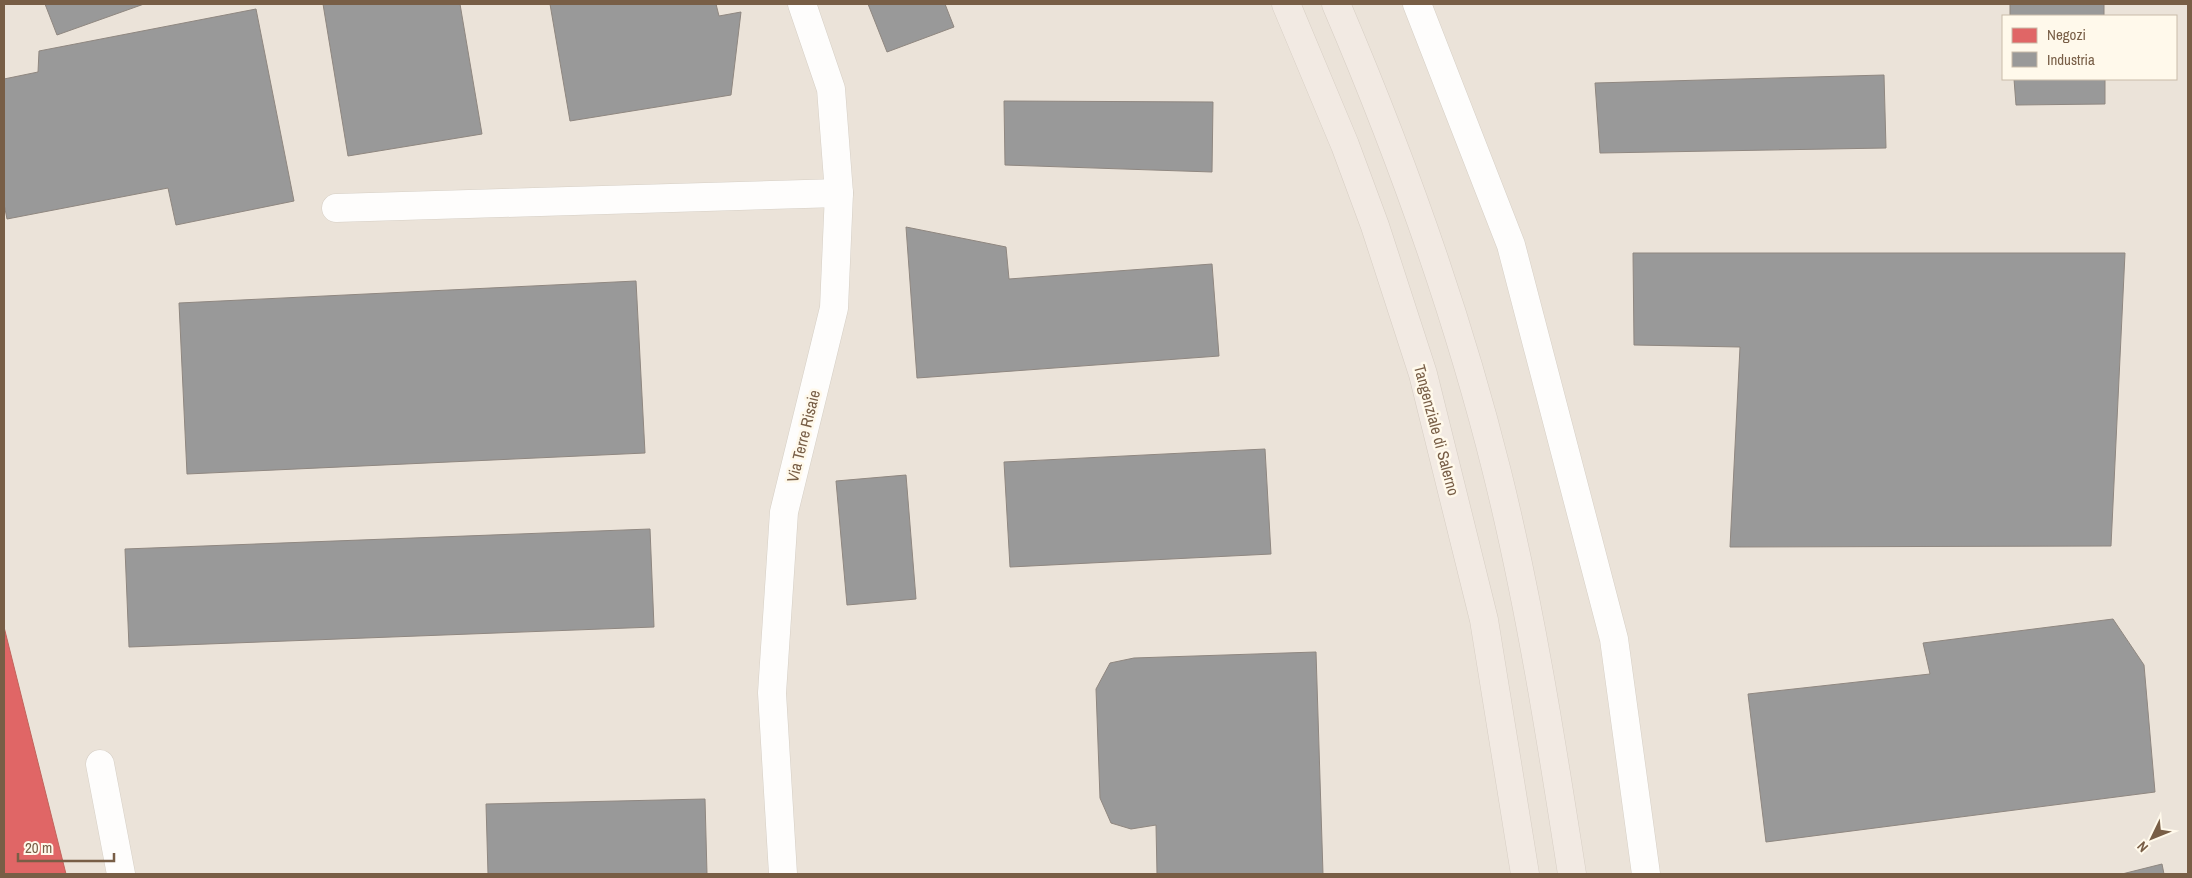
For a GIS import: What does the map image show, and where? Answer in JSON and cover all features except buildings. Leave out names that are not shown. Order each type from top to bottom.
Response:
[{"type":"highway","name":"Tangenziale di Salerno","points":[[1286,4],[1345,145],[1372,217],[1423,374],[1484,620],[1525,874]]},
{"type":"highway","points":[[1336,4],[1373,90],[1417,206],[1459,337],[1497,470],[1537,656],[1572,874]]},
{"type":"street","name":"Via Terre Risaie","points":[[783,874],[772,693],[784,512],[834,308],[839,193],[831,88],[802,4]]},
{"type":"street","points":[[1417,4],[1511,245],[1614,639],[1646,874]]},
{"type":"street","points":[[336,208],[839,193]]},
{"type":"street","points":[[100,764],[121,874]]},
{"type":"shaded area","points":[[4,4],[2188,4],[2188,874],[4,874]]}]
